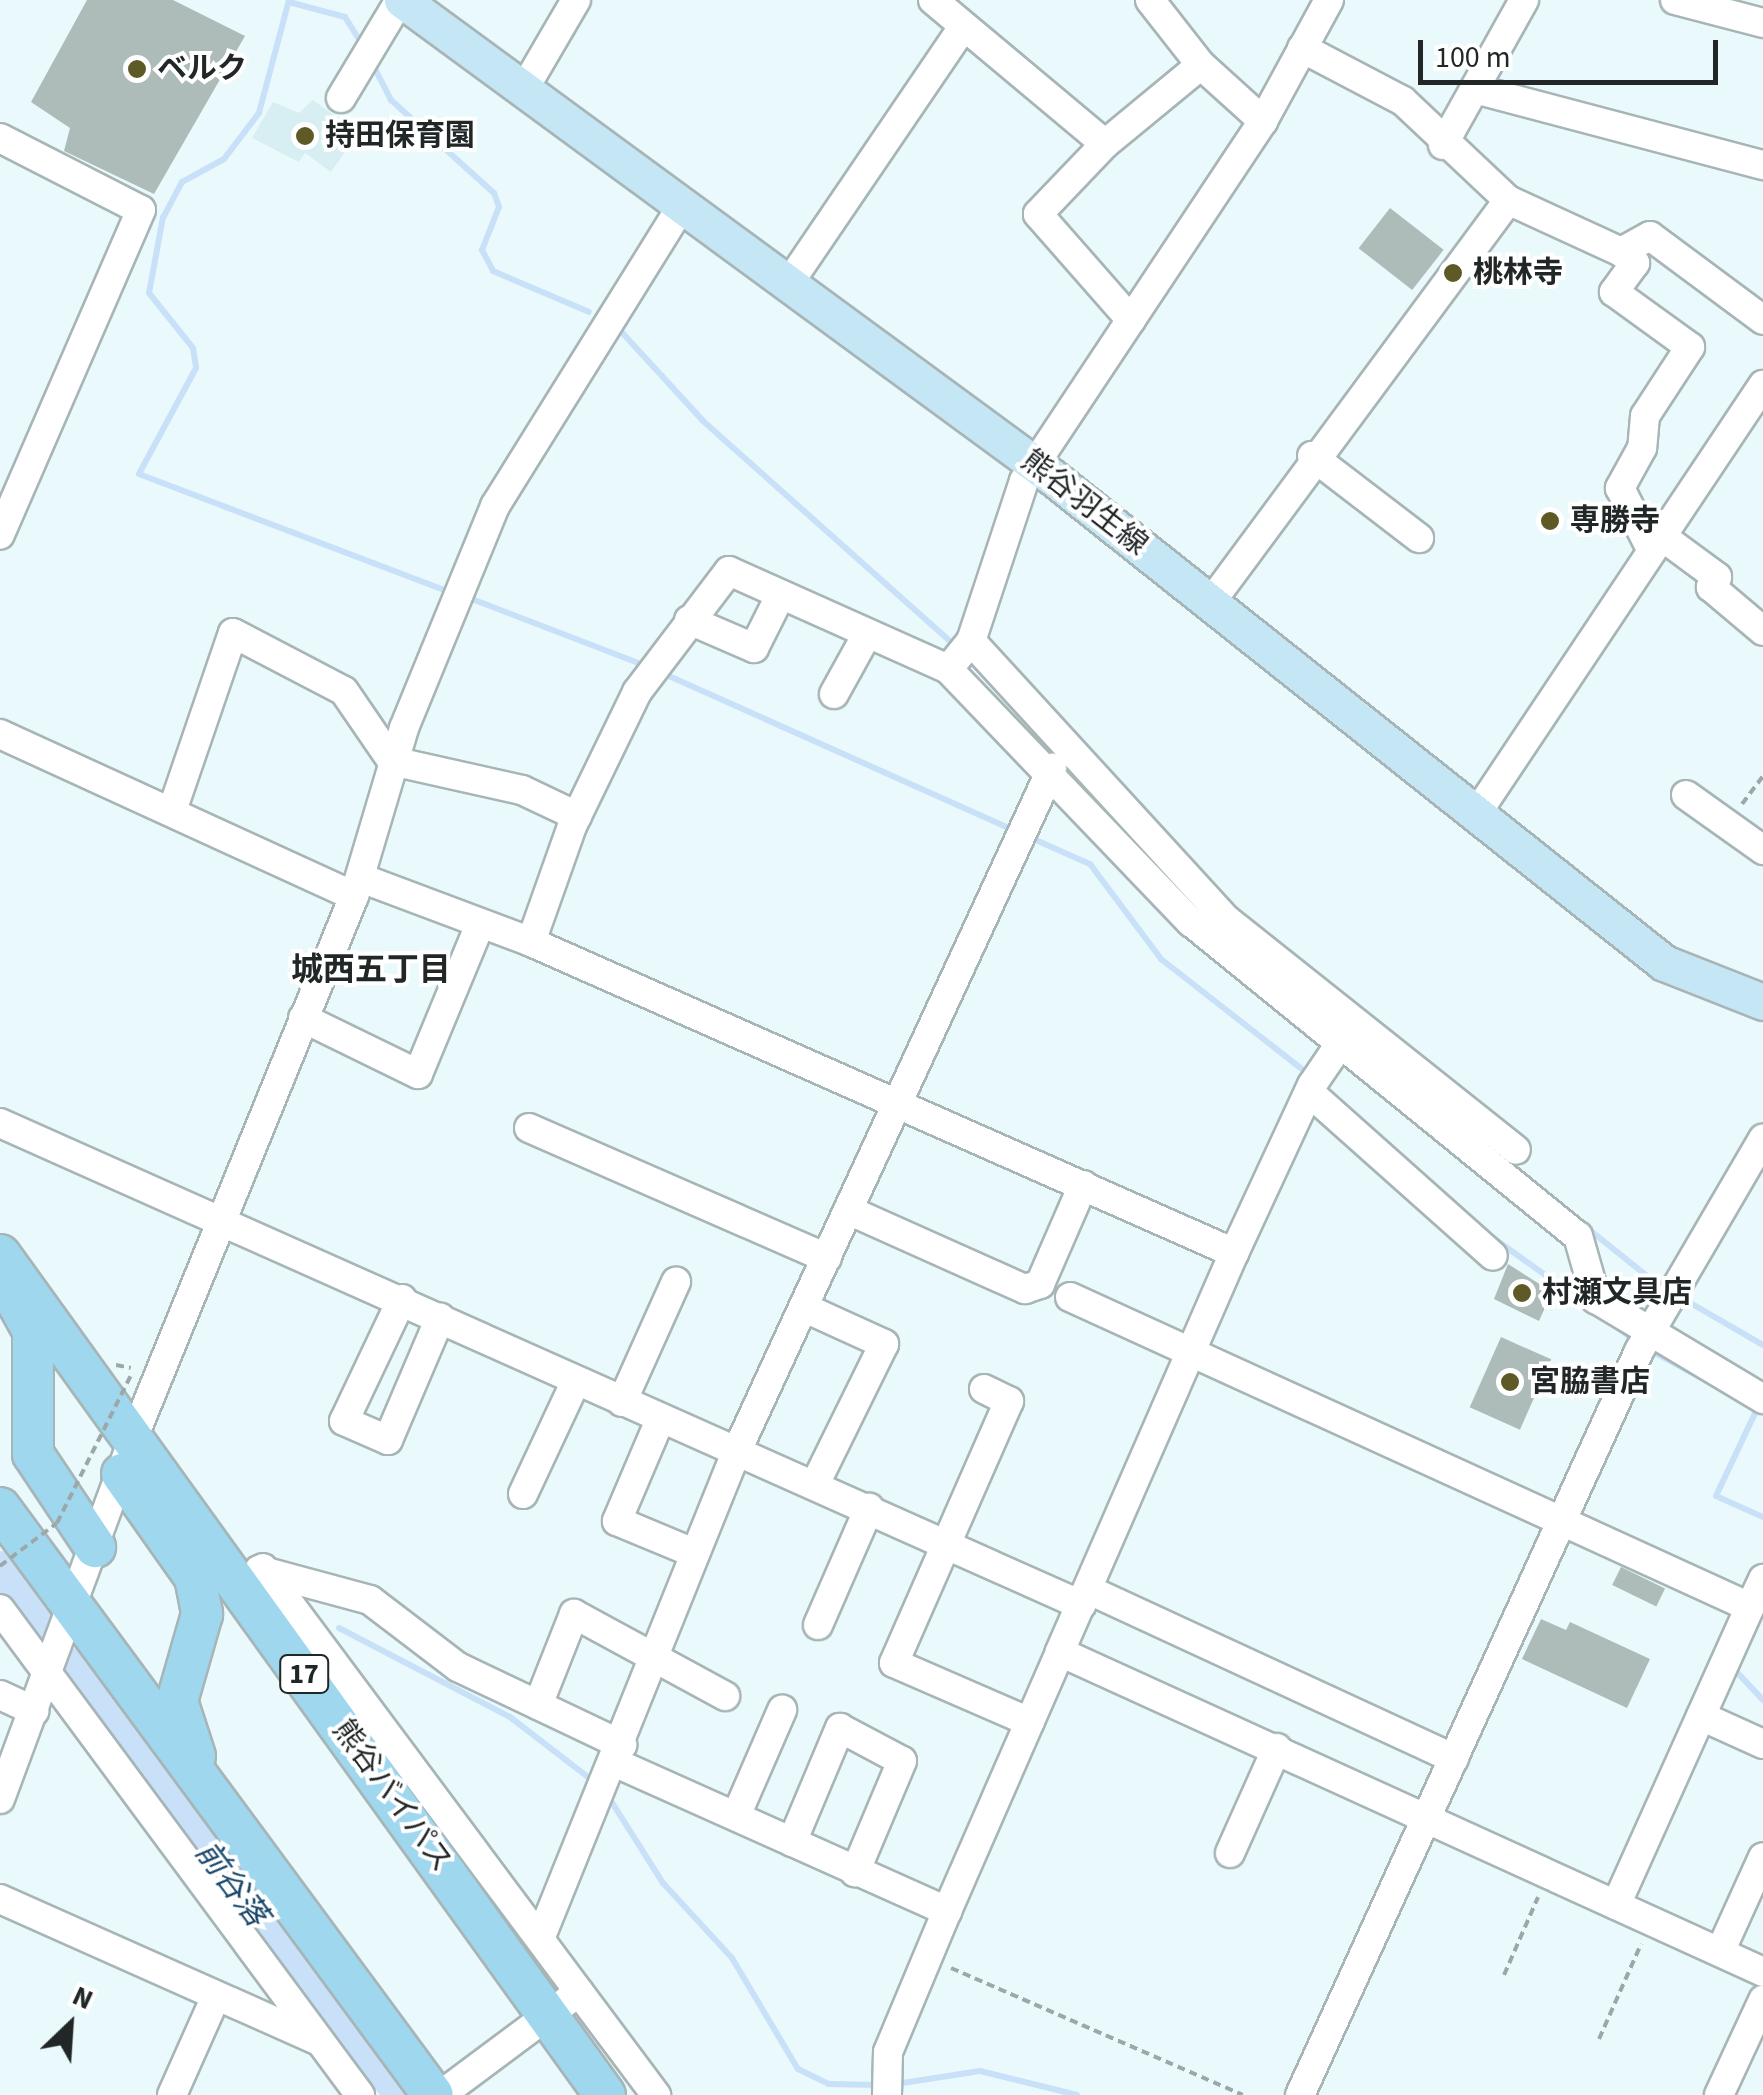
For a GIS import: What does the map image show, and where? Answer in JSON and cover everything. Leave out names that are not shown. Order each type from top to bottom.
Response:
[{"type":"highway","name":"熊谷バイパス","points":[[6,1264],[134,1436],[250,1573],[565,2005],[605,2095]]},
{"type":"highway","name":"17","points":[[6,1264],[12,1293],[33,1330],[33,1454],[95,1547]]},
{"type":"highway","points":[[122,1474],[195,1577],[202,1614],[177,1701],[204,1784]]},
{"type":"highway","points":[[0,1508],[433,2095]]},
{"type":"main road","name":"熊谷羽生線","points":[[401,0],[1036,465],[1664,962],[1763,1002]]},
{"type":"street","points":[[341,98],[401,0]]},
{"type":"street","points":[[524,90],[576,0]]},
{"type":"street","points":[[933,0],[1104,144]]},
{"type":"street","points":[[1150,0],[1200,66],[1263,121]]},
{"type":"street","points":[[961,654],[1015,500],[1263,121],[1329,0]]},
{"type":"street","points":[[1444,145],[1524,0]]},
{"type":"street","points":[[1674,0],[1763,23]]},
{"type":"street","points":[[789,283],[963,26]]},
{"type":"street","points":[[1302,48],[1403,101],[1444,145],[1508,200],[1635,262],[1614,292],[1690,347],[1645,416],[1642,448],[1620,488],[1655,542],[1717,577],[1711,587],[1763,631]]},
{"type":"street","points":[[1131,320],[1038,214],[1104,144],[1200,66]]},
{"type":"street","points":[[1475,89],[1763,164]]},
{"type":"street","points":[[0,138],[142,210],[0,535]]},
{"type":"street","points":[[1212,602],[1312,456],[1508,200]]},
{"type":"street","points":[[0,1799],[134,1436],[358,887],[392,761],[458,595],[538,425],[682,204]]},
{"type":"street","points":[[1620,252],[1650,236],[1763,320]]},
{"type":"street","points":[[1477,813],[1763,385]]},
{"type":"street","points":[[1312,456],[1420,538]]},
{"type":"street","points":[[531,942],[577,816],[654,669],[729,571],[866,636],[961,654],[1228,920],[1578,1236],[1596,1298],[1644,1341],[1763,1398]]},
{"type":"street","points":[[689,620],[754,648],[780,596]]},
{"type":"street","points":[[172,811],[233,633],[344,691],[392,761],[522,790],[577,816]]},
{"type":"street","points":[[834,694],[866,636]]},
{"type":"street","points":[[961,654],[1052,768],[1191,922],[1516,1150]]},
{"type":"street","points":[[0,734],[172,811],[358,887],[531,942],[896,1100],[1234,1254]]},
{"type":"street","points":[[542,1934],[619,1754],[694,1553],[736,1456],[1017,834],[1052,768]]},
{"type":"street","points":[[1686,795],[1763,850]]},
{"type":"street","points":[[303,1018],[418,1074],[480,924]]},
{"type":"street","points":[[887,2095],[888,2052],[947,1912],[1234,1254],[1313,1084],[1348,1032]]},
{"type":"street","points":[[1313,1084],[1493,1256]]},
{"type":"street","points":[[0,1123],[222,1215],[736,1456],[815,1484],[945,1543],[1085,1597],[1454,1759]]},
{"type":"street","points":[[528,1128],[827,1258]]},
{"type":"street","points":[[1300,2095],[1644,1341],[1763,1139]]},
{"type":"street","points":[[848,1210],[1025,1289],[1040,1284],[1083,1185]]},
{"type":"street","points":[[622,1402],[676,1282]]},
{"type":"street","points":[[1070,1297],[1562,1520],[1752,1622]]},
{"type":"street","points":[[402,1300],[344,1421],[388,1440],[440,1318]]},
{"type":"street","points":[[806,1308],[884,1344],[815,1484]]},
{"type":"street","points":[[524,1494],[576,1381]]},
{"type":"street","points":[[984,1390],[1008,1401],[894,1663],[1030,1722]]},
{"type":"street","points":[[660,1420],[617,1521],[694,1553]]},
{"type":"street","points":[[818,1625],[870,1508]]},
{"type":"street","points":[[250,1573],[370,1600],[458,1667],[538,1705],[619,1754],[736,1816],[947,1912]]},
{"type":"street","points":[[250,1573],[542,1934],[565,2005],[656,2095]]},
{"type":"street","points":[[1616,1905],[1701,1716],[1752,1622],[1763,1579]]},
{"type":"street","points":[[0,1609],[360,2095]]},
{"type":"street","points":[[538,1705],[574,1614],[725,1696]]},
{"type":"street","points":[[1060,1652],[1763,1972]]},
{"type":"street","points":[[0,1696],[34,1711]]},
{"type":"street","points":[[736,1816],[782,1710]]},
{"type":"street","points":[[1701,1716],[1763,1744]]},
{"type":"street","points":[[792,1842],[840,1728],[902,1762],[855,1872]]},
{"type":"street","points":[[1230,1852],[1277,1748]]},
{"type":"street","points":[[1720,1952],[1763,1857]]},
{"type":"street","points":[[0,1899],[320,2041]]},
{"type":"street","points":[[172,2095],[216,1996]]},
{"type":"street","points":[[1719,2095],[1763,2000]]},
{"type":"street","points":[[441,2095],[565,2005]]},
{"type":"path","points":[[1726,824],[1763,776]]},
{"type":"path","points":[[0,1566],[56,1523],[130,1375]]},
{"type":"path","points":[[1504,1975],[1548,1874]]},
{"type":"path","points":[[1599,2040],[1651,1921]]},
{"type":"path","points":[[928,1958],[1243,2095]]},
{"type":"shaded area","name":"持田保育園","points":[[313,100],[358,133],[331,172],[305,153],[299,162],[252,138],[273,102],[299,113]]},
{"type":"building","name":"ベルク","points":[[87,0],[173,0],[245,36],[154,194],[64,151],[70,128],[31,102]]},
{"type":"building","points":[[1390,208],[1444,250],[1412,290],[1359,248]]},
{"type":"building","points":[[1508,1264],[1552,1292],[1539,1321],[1494,1299]]},
{"type":"building","points":[[1501,1337],[1551,1359],[1520,1430],[1470,1407]]},
{"type":"building","points":[[1621,1567],[1665,1588],[1656,1606],[1612,1585]]},
{"type":"building","points":[[1541,1619],[1566,1630],[1570,1622],[1650,1659],[1627,1708],[1522,1659]]},
{"type":"waterway","points":[[289,0],[259,113],[224,159],[182,182],[163,217],[149,293],[193,348],[196,368],[139,474],[452,593]]},
{"type":"waterway","points":[[289,2],[345,17],[364,47]]},
{"type":"waterway","points":[[372,63],[391,100],[494,193],[499,207],[482,250],[493,271],[589,312]]},
{"type":"waterway","points":[[617,327],[703,421],[957,647]]},
{"type":"waterway","points":[[464,596],[649,667]]},
{"type":"waterway","points":[[660,672],[1013,830]]},
{"type":"waterway","points":[[1029,837],[1090,864],[1161,959],[1308,1074]]},
{"type":"waterway","points":[[1142,847],[1193,905]]},
{"type":"waterway","points":[[1348,1109],[1465,1213]]},
{"type":"waterway","points":[[1586,1227],[1657,1284]]},
{"type":"waterway","points":[[1489,1235],[1589,1306]]},
{"type":"waterway","points":[[1687,1301],[1763,1345]]},
{"type":"waterway","points":[[1611,1323],[1637,1342]]},
{"type":"waterway","points":[[1648,1349],[1707,1381]]},
{"type":"waterway","points":[[1758,1407],[1716,1496],[1763,1517]]},
{"type":"waterway","name":"前谷落","points":[[0,1568],[45,1631]]},
{"type":"waterway","points":[[339,1628],[510,1717],[593,1781]]},
{"type":"waterway","name":"前谷落","points":[[70,1665],[253,1914],[403,2095]]},
{"type":"waterway","points":[[1733,1668],[1763,1700]]},
{"type":"waterway","points":[[606,1793],[663,1883],[732,1958],[798,2069],[829,2084],[878,2085]]},
{"type":"waterway","points":[[896,2084],[980,2071],[1077,2095]]},
{"type":"place","name":"ベルク","points":[[137,69]]},
{"type":"place","name":"持田保育園","points":[[305,136]]},
{"type":"place","name":"桃林寺","points":[[1453,273]]},
{"type":"place","name":"専勝寺","points":[[1550,521]]},
{"type":"place","name":"村瀬文具店","points":[[1522,1293]]},
{"type":"place","name":"宮脇書店","points":[[1510,1382]]},
{"type":"district","name":"城西五丁目","points":[[371,970]]}]
